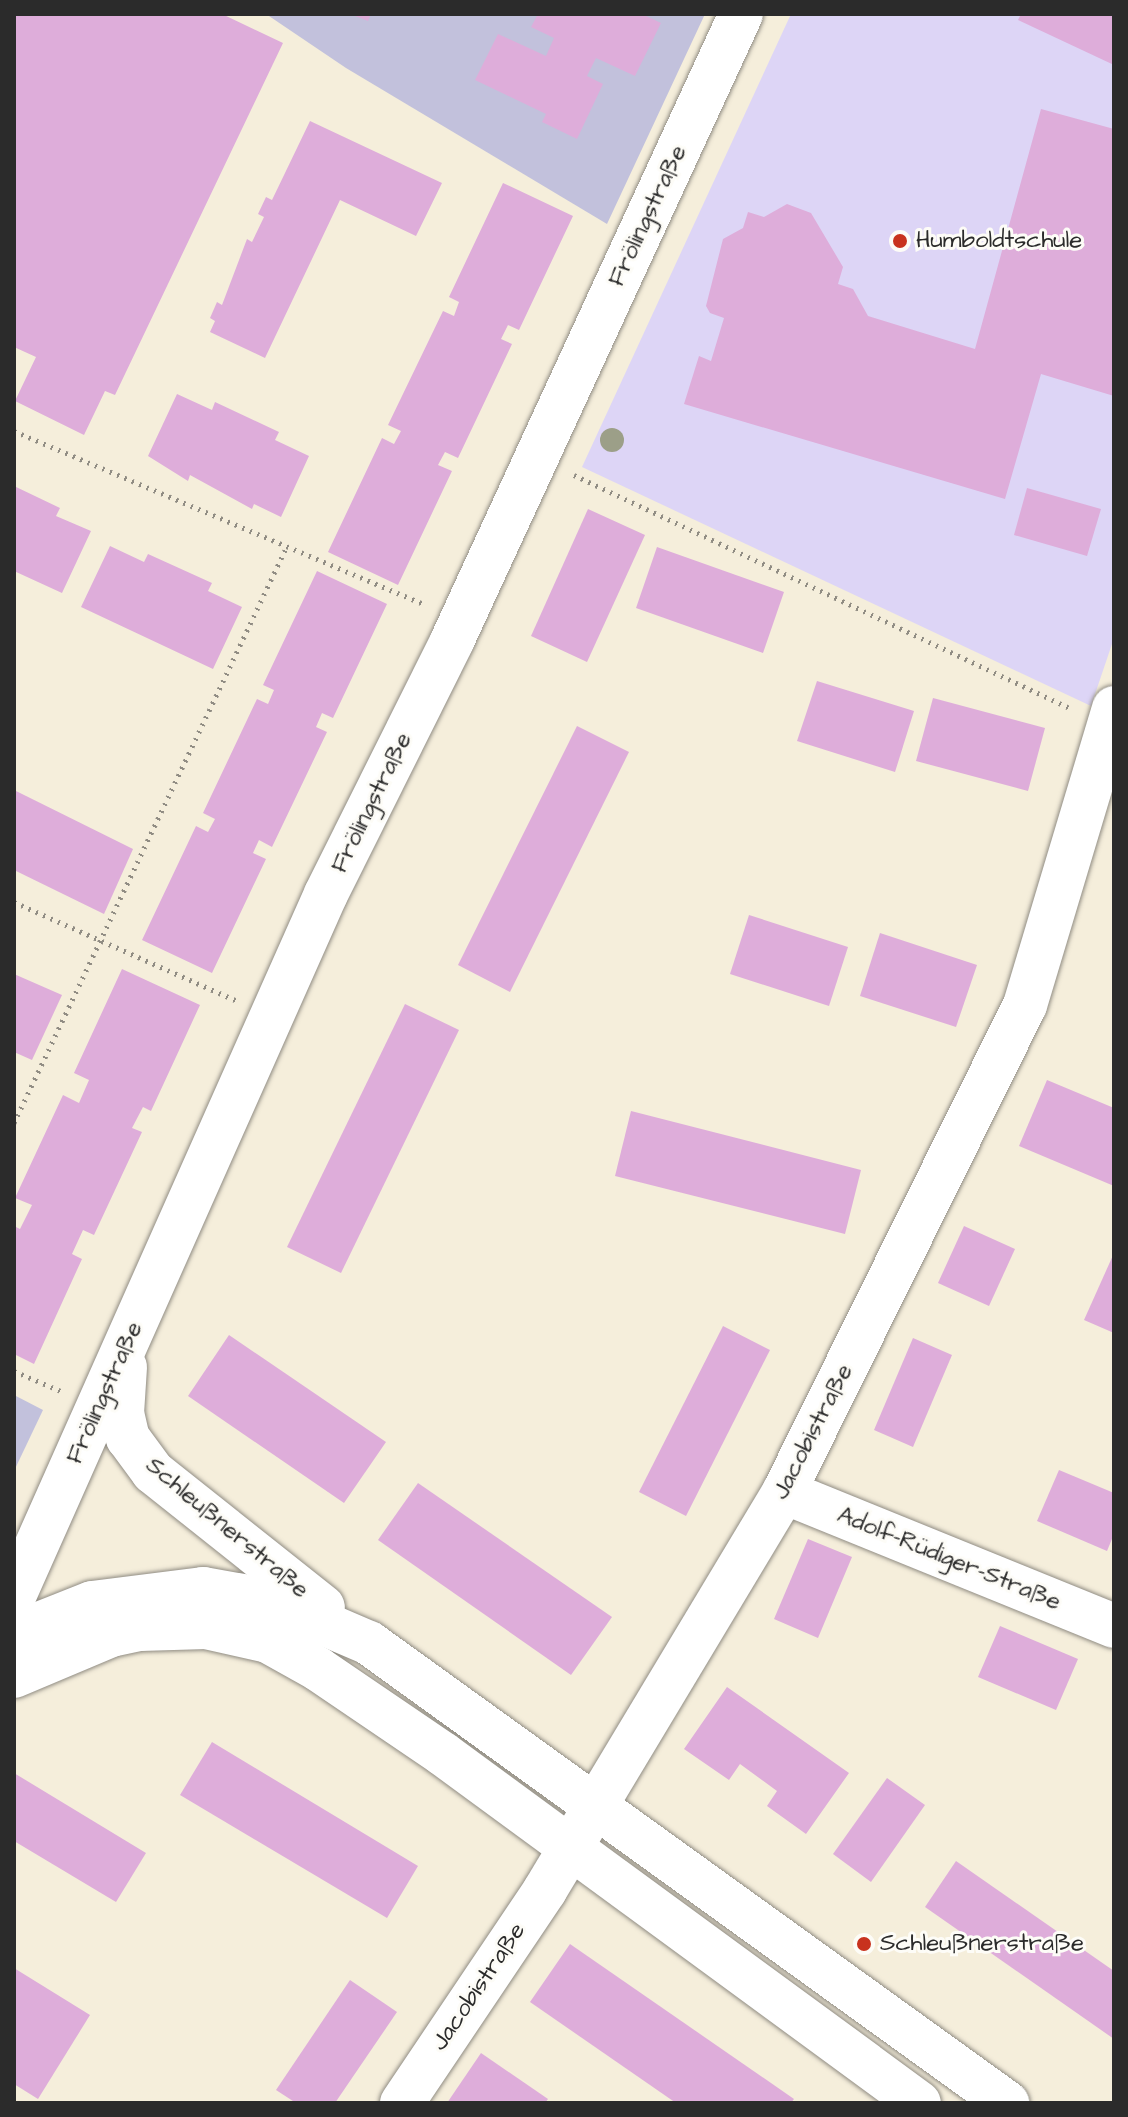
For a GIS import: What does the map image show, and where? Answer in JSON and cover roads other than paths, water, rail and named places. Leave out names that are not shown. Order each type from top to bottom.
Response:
[{"type":"street","name":"Frölingstraße","points":[[14,1596],[130,1343],[270,1016],[462,620],[741,14]]},
{"type":"street","name":"Jacobistraße","points":[[402,2103],[570,1849],[784,1492],[1025,1005],[1110,716]]},
{"type":"street","name":"Schleußnerstraße","points":[[130,1343],[121,1385],[122,1413],[128,1438],[153,1472],[369,1643],[1007,2103]]},
{"type":"street","name":"Adolf-Rüdiger-Straße","points":[[784,1492],[1114,1626]]},
{"type":"street","name":"Schleußnerstraße","points":[[14,1634],[92,1603],[203,1589],[271,1601],[369,1643]]},
{"type":"street","points":[[14,1676],[111,1635],[140,1629],[206,1627],[268,1641],[418,1737],[919,2103]]},
{"type":"place","name":"Humboldtschule","points":[[900,241]]},
{"type":"place","name":"Schleußnerstraße","points":[[864,1944]]}]
